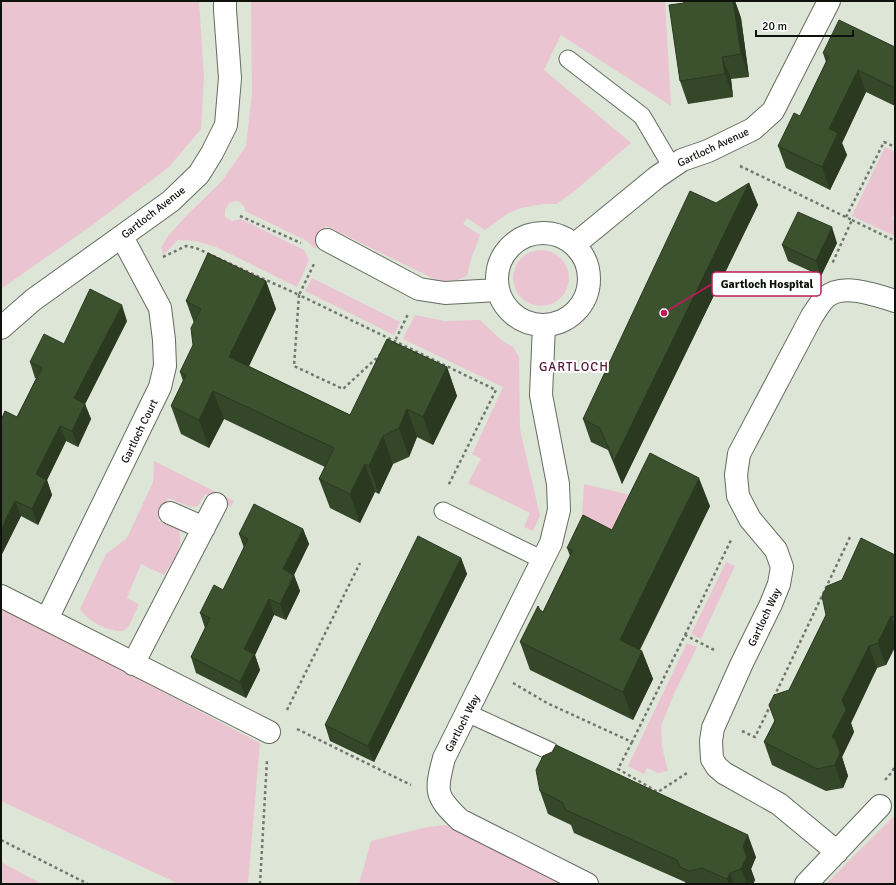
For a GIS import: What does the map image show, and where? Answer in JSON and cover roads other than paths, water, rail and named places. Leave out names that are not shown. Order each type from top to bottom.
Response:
[{"type":"street","name":"Gartloch Avenue","points":[[1,328],[33,300],[171,201],[199,174],[212,153],[226,125],[230,78],[225,1]]},
{"type":"street","name":"Gartloch Avenue","points":[[574,244],[657,177],[682,160],[708,151],[753,128],[773,110],[829,1]]},
{"type":"street","points":[[548,233],[562,237],[574,244],[584,257],[589,272],[589,288],[583,302],[573,315],[559,322],[544,325],[528,323],[515,316],[505,304],[498,290],[497,276],[501,262],[508,249],[520,240],[533,234],[548,233]]},
{"type":"street","name":"Gartloch Court","points":[[47,619],[160,387],[165,366],[164,340],[160,308],[122,237]]},
{"type":"street","points":[[322,249],[419,289],[445,294],[498,290]]},
{"type":"street","name":"Gartloch Way","points":[[838,852],[779,804],[724,773],[717,767],[712,759],[711,741],[713,728],[779,584],[782,567],[776,550],[745,511],[738,496],[736,475],[739,454],[812,316],[826,297],[841,291],[857,290],[895,301]]},
{"type":"street","name":"Gartloch Way","points":[[544,325],[541,395],[558,484],[559,510],[551,543],[444,758],[439,776],[438,793],[445,805],[460,820],[588,884]]},
{"type":"street","points":[[134,664],[216,504]]},
{"type":"street","points":[[170,513],[204,528]]},
{"type":"street","points":[[1,596],[134,664],[276,727]]},
{"type":"street","points":[[806,884],[880,806]]},
{"type":"lane","points":[[568,59],[642,116],[672,167]]},
{"type":"lane","points":[[443,511],[543,560]]},
{"type":"lane","points":[[467,713],[550,751]]},
{"type":"place","name":"Gartloch Hospital","points":[[664,313]]},
{"type":"district","name":"GARTLOCH","points":[[574,366]]}]
